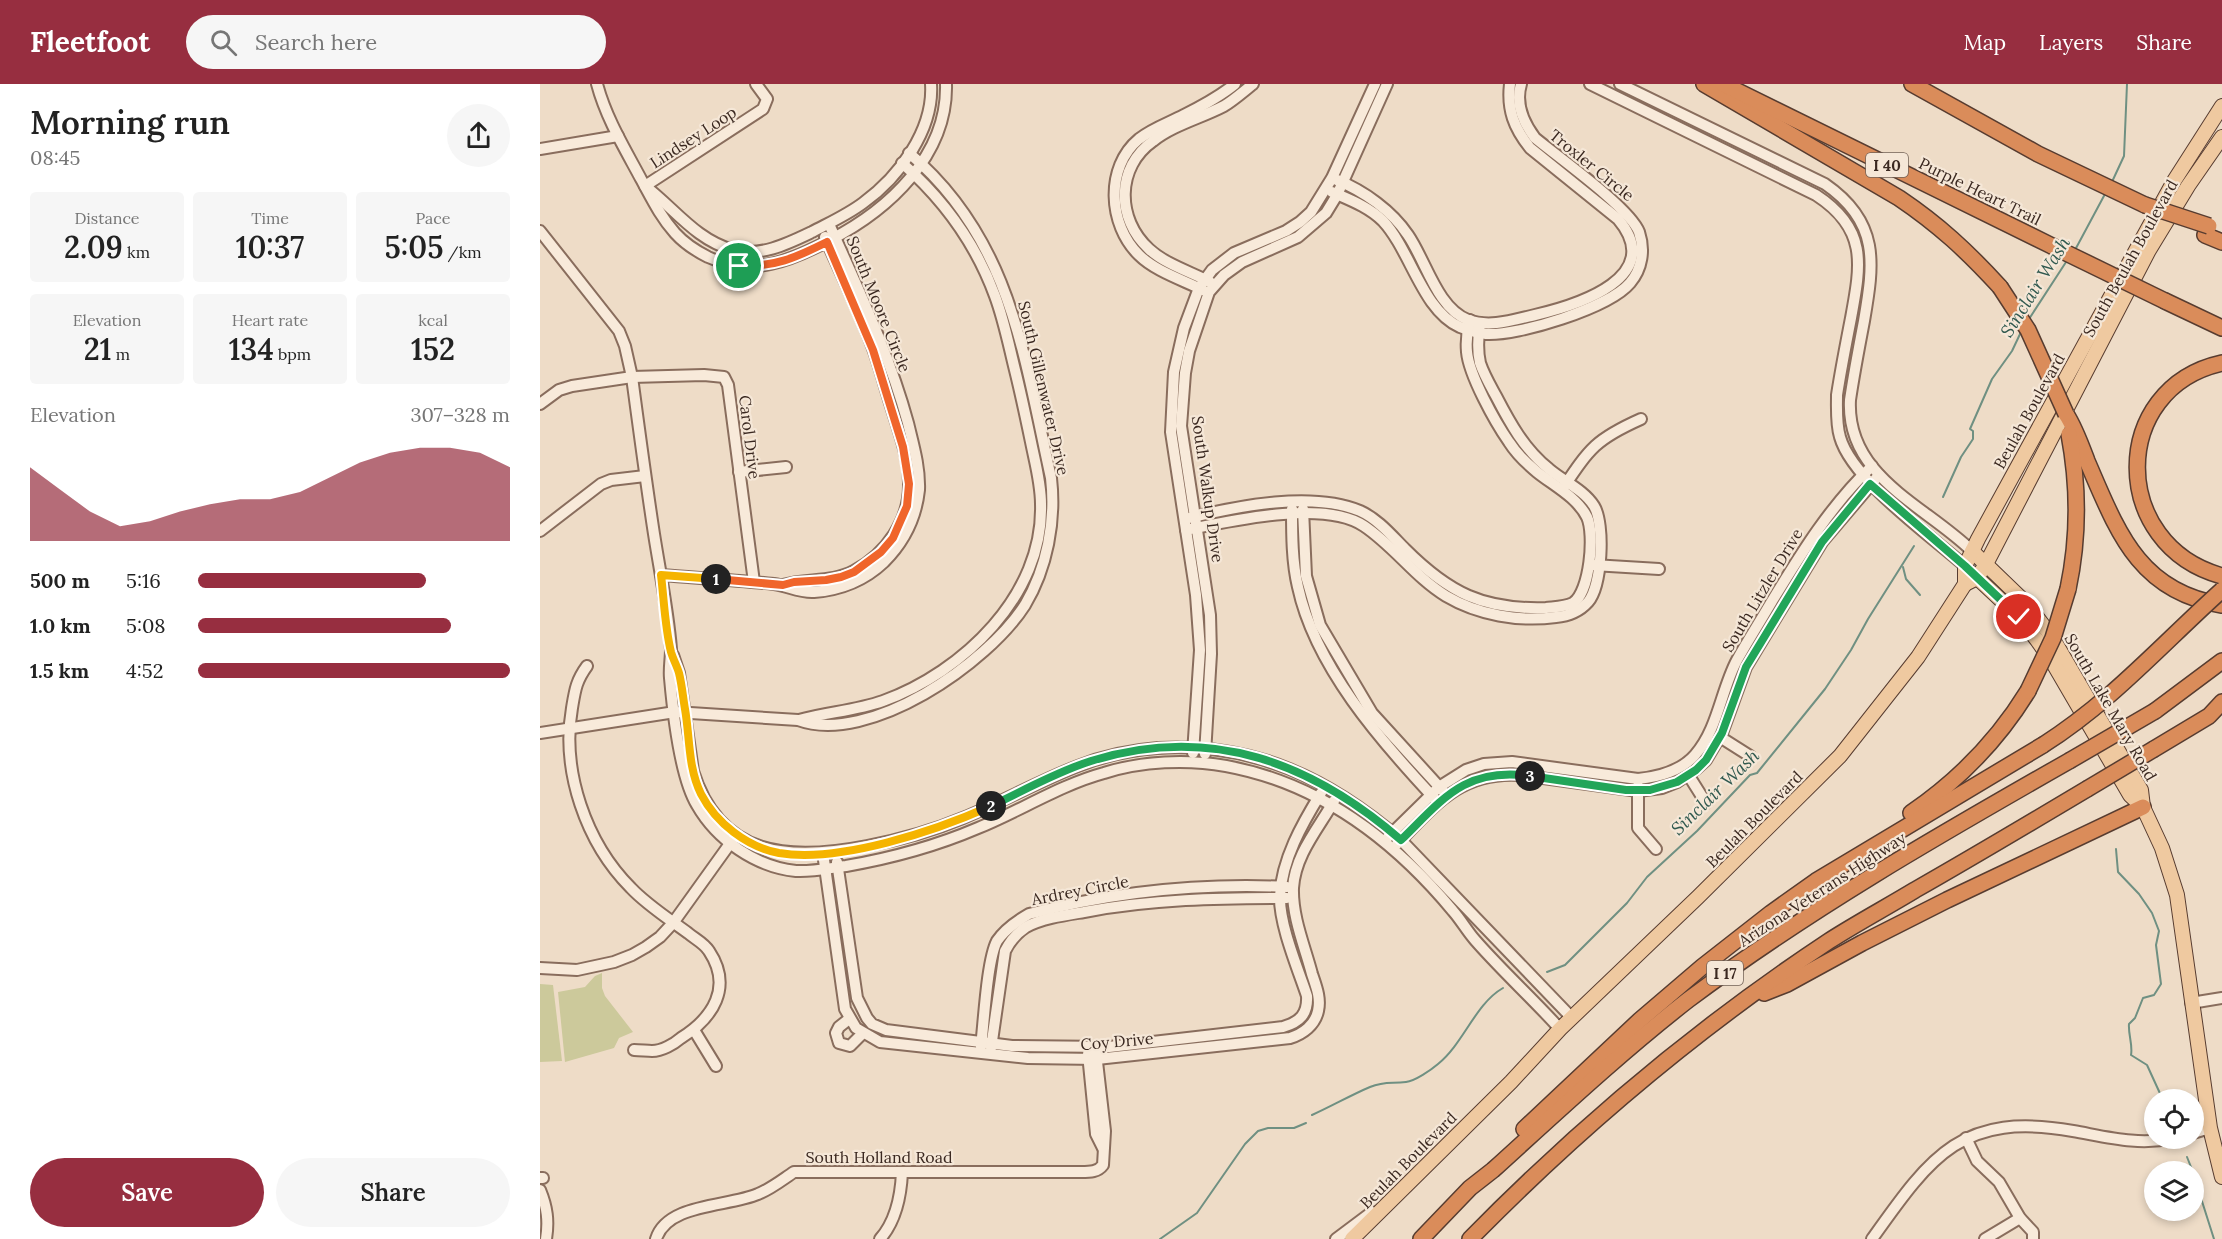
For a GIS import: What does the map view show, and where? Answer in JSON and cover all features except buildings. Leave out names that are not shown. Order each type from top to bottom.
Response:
[{"type":"highway","points":[[1704,84],[1899,198],[1958,242],[2000,287],[2028,330],[2122,539],[2142,565],[2169,587],[2197,599],[2222,605]]},
{"type":"highway","name":"Purple Heart Trail","points":[[1723,84],[2222,328]]},
{"type":"highway","points":[[1912,84],[2038,154],[2145,205],[2212,231],[2222,242]]},
{"type":"highway","points":[[2222,363],[2198,370],[2185,378],[2157,405],[2140,440],[2137,473],[2147,517],[2163,542],[2193,566],[2222,576]]},
{"type":"highway","points":[[1861,853],[1872,839],[1936,795],[1970,766],[2011,718],[2028,691],[2053,638],[2068,589],[2076,543],[2077,499],[2066,414]]},
{"type":"highway","points":[[1470,1188],[1496,1155],[1640,1020],[1763,918],[1816,880],[2064,731],[2121,686],[2222,590]]},
{"type":"highway","name":"Arizona Veterans Highway","points":[[1421,1239],[1470,1188],[1632,1045],[1727,972],[1853,887],[2155,711],[2222,661]]},
{"type":"highway","name":"I 17","points":[[1470,1239],[1587,1127],[1672,1056],[1747,999],[1831,940],[2215,713],[2222,702]]},
{"type":"highway","points":[[1747,999],[1787,984],[1910,918],[2143,807]]},
{"type":"main road","name":"South Beulah Boulevard","points":[[2081,351],[2174,181],[2222,106]]},
{"type":"main road","name":"South Beulah Boulevard","points":[[1971,581],[1991,568],[2149,250],[2188,186],[2222,137]]},
{"type":"main road","name":"Beulah Boulevard","points":[[1352,1239],[1511,1083],[1560,1029],[1698,897],[1840,756],[1918,657],[1971,581],[1965,566],[1972,551],[2081,351]]},
{"type":"main road","name":"South Lake Mary Road","points":[[1972,551],[2027,604],[2052,637],[2141,790],[2143,807],[2162,848],[2177,895],[2210,1128],[2222,1178]]},
{"type":"main road","name":"South Lake Mary Road","points":[[1971,581],[2013,612],[2037,639],[2130,795],[2143,807]]},
{"type":"street","points":[[597,84],[618,136],[652,201],[682,240],[708,257],[739,266],[777,264],[792,259],[863,222],[884,206],[914,173],[939,130],[946,99],[946,84]]},
{"type":"street","name":"Lindsey Loop","points":[[645,186],[763,109],[766,99],[756,84]]},
{"type":"street","points":[[645,186],[698,234],[734,250],[773,249],[825,226],[864,203],[880,188],[909,153],[926,119],[931,84]]},
{"type":"street","points":[[1207,286],[1155,266],[1139,256],[1122,232],[1114,204],[1116,180],[1119,166],[1126,153],[1137,141],[1151,131],[1220,96],[1235,84]]},
{"type":"street","points":[[1207,286],[1156,255],[1140,239],[1127,216],[1124,205],[1127,176],[1140,153],[1153,140],[1226,105],[1253,84]]},
{"type":"street","name":"South Walkup Drive","points":[[1207,286],[1232,268],[1306,232],[1326,213],[1337,195],[1337,181],[1375,84]]},
{"type":"street","name":"South Walkup Drive","points":[[1205,763],[1211,654],[1210,615],[1171,432],[1171,394],[1178,350],[1212,270],[1234,253],[1286,231],[1311,212],[1326,190],[1337,181],[1387,84]]},
{"type":"street","name":"Troxler Circle","points":[[1474,326],[1506,322],[1576,303],[1616,282],[1624,274],[1632,256],[1631,240],[1618,219],[1530,148],[1522,138],[1511,115],[1510,84]]},
{"type":"street","name":"Troxler Circle","points":[[1474,326],[1496,333],[1557,320],[1586,310],[1609,299],[1626,287],[1636,275],[1641,260],[1641,237],[1634,221],[1535,138],[1527,127],[1521,114],[1519,101],[1521,84]]},
{"type":"street","points":[[1590,84],[1816,195],[1831,205],[1844,219],[1852,234],[1859,265],[1837,395],[1836,415],[1840,438],[1851,460],[1870,484],[1965,566]]},
{"type":"street","points":[[1620,84],[1825,184],[1844,199],[1858,217],[1870,246],[1871,275],[1850,400],[1849,418],[1852,433],[1861,452],[1880,475],[1913,505],[1960,539],[1972,551]]},
{"type":"street","points":[[540,149],[618,136]]},
{"type":"street","name":"South Gillenwater Drive","points":[[540,733],[680,713],[798,720],[814,726],[839,725],[879,714],[926,693],[974,660],[1011,626],[1030,595],[1044,560],[1053,495],[1051,478],[1015,319],[996,268],[972,225],[949,193],[909,153]]},
{"type":"street","name":"South Gillenwater Drive","points":[[798,720],[853,710],[884,700],[909,689],[969,650],[996,624],[1019,590],[1032,558],[1039,530],[1041,506],[1039,482],[1017,380],[995,295],[968,239],[952,216],[930,188],[902,163]]},
{"type":"street","points":[[1337,181],[1373,201],[1400,225],[1445,303],[1474,326]]},
{"type":"street","points":[[1326,190],[1367,209],[1383,221],[1401,244],[1425,291],[1443,317],[1474,326]]},
{"type":"street","name":"South Moore Circle","points":[[661,575],[783,585],[794,590],[813,592],[844,586],[866,576],[892,554],[910,525],[919,489],[915,452],[883,346],[825,226]]},
{"type":"street","points":[[540,231],[619,331],[625,346],[632,377],[661,575],[671,651],[670,675],[680,713],[689,788],[703,815],[733,838],[747,855],[772,865],[798,871],[838,867],[899,855],[946,841],[982,827],[1080,781],[1104,773],[1144,765],[1192,763],[1205,763],[1252,772],[1303,790],[1393,841],[1572,1018]]},
{"type":"street","points":[[1190,523],[1303,508],[1343,517],[1361,524],[1428,585],[1449,598],[1487,613],[1531,619],[1567,616],[1587,603],[1593,595],[1594,565],[1587,516],[1564,486],[1536,471],[1509,443],[1473,375],[1467,352],[1474,326]]},
{"type":"street","name":"Carol Drive","points":[[540,404],[559,390],[572,386],[632,377],[704,375],[724,377],[728,385],[754,582]]},
{"type":"street","points":[[1564,486],[1585,454],[1597,442],[1641,419]]},
{"type":"street","name":"South Litzler Drive","points":[[1436,795],[1448,795],[1468,781],[1503,774],[1638,785],[1670,772],[1695,756],[1708,737],[1736,662],[1812,536],[1872,466]]},
{"type":"street","points":[[739,472],[786,467]]},
{"type":"street","name":"South Litzler Drive","points":[[1393,841],[1436,795],[1466,770],[1484,764],[1499,762],[1662,788],[1689,776],[1706,760],[1720,737],[1746,667],[1822,542],[1880,475]]},
{"type":"street","points":[[540,531],[601,484],[611,480],[645,476]]},
{"type":"street","points":[[1292,508],[1297,586],[1311,629],[1337,676],[1367,722],[1436,795]]},
{"type":"street","points":[[1303,508],[1306,576],[1320,625],[1372,713],[1436,795]]},
{"type":"street","name":"South Walkup Drive","points":[[1190,523],[1200,650],[1192,763]]},
{"type":"street","points":[[1594,565],[1659,569]]},
{"type":"street","points":[[1019,590],[1030,595]]},
{"type":"street","points":[[587,666],[577,680],[568,728],[575,786],[586,819],[602,852],[631,888],[707,948],[720,975],[720,987],[714,1006],[694,1030],[674,1044],[654,1051],[634,1050]]},
{"type":"street","points":[[1720,737],[1750,756]]},
{"type":"street","points":[[733,838],[779,853],[836,852],[891,841],[954,822],[1092,761],[1143,749],[1206,749],[1271,761],[1326,785],[1372,815],[1479,945],[1560,1029]]},
{"type":"street","points":[[1689,776],[1706,803]]},
{"type":"street","points":[[1311,1013],[1282,912],[1281,892],[1285,864],[1326,785]]},
{"type":"street","points":[[1638,785],[1638,828],[1656,849]]},
{"type":"street","points":[[1311,1013],[1318,992],[1295,914],[1293,892],[1298,864],[1339,793]]},
{"type":"street","points":[[540,968],[577,970],[632,956],[660,937],[673,922],[733,838]]},
{"type":"street","name":"Coy Drive","points":[[823,853],[843,999],[849,1018],[863,1034],[889,1044],[986,1048],[1092,1047],[1283,1027],[1311,1013],[1315,1019],[1304,1032],[1290,1038],[1092,1059],[1028,1058],[986,1048],[886,1030],[872,1024],[856,998],[836,852]]},
{"type":"street","name":"Ardrey Circle","points":[[986,1048],[1005,951],[1009,943],[1025,928],[1062,916],[1144,902],[1293,892]]},
{"type":"street","points":[[2191,1003],[2222,998]]},
{"type":"street","points":[[849,1018],[836,1033],[839,1043],[850,1046],[856,1043],[863,1034]]},
{"type":"street","points":[[694,1030],[716,1066]]},
{"type":"street","name":"South Holland Road","points":[[656,1239],[663,1226],[674,1215],[756,1195],[794,1172],[1092,1172],[1101,1169],[1105,1131],[1092,1059],[1092,1047]]},
{"type":"street","points":[[1872,1239],[1910,1185],[1935,1158],[1966,1138],[2001,1127],[2035,1125],[2127,1141],[2144,1142]]},
{"type":"street","points":[[2204,1130],[2210,1128]]},
{"type":"street","points":[[1966,1138],[1977,1161],[1999,1182],[2020,1218],[2033,1232],[2033,1239]]},
{"type":"street","points":[[880,1239],[892,1220],[900,1198],[902,1172]]},
{"type":"street","points":[[1336,1239],[1403,1188]]},
{"type":"street","points":[[540,1190],[546,1204],[548,1221],[546,1239]]},
{"type":"street","points":[[1985,1239],[2020,1218]]},
{"type":"shaded area","points":[[602,973],[602,988],[605,996],[633,1032],[619,1038],[614,1048],[565,1062],[558,992],[585,987],[595,976]]},
{"type":"shaded area","points":[[540,984],[553,985],[562,1061],[540,1062]]},
{"type":"waterway","name":"Sinclair Wash","points":[[2111,184],[2124,156],[2127,84]]},
{"type":"waterway","name":"Sinclair Wash","points":[[2075,250],[2105,194]]},
{"type":"waterway","name":"Sinclair Wash","points":[[2029,319],[2068,259]]},
{"type":"waterway","name":"Sinclair Wash","points":[[1943,497],[1961,457],[1973,439],[1973,431],[1970,429],[1992,379],[2012,351],[2021,332]]},
{"type":"waterway","name":"Sinclair Wash","points":[[1547,972],[1565,965],[1627,903],[1647,877],[1697,831],[1750,775],[1757,773],[1825,689],[1914,546]]},
{"type":"waterway","points":[[1903,567],[1906,579],[1920,595]]},
{"type":"waterway","points":[[2116,849],[2118,872],[2139,894],[2152,913],[2159,931],[2156,945],[2161,984],[2154,995],[2143,998],[2135,1018],[2129,1024],[2131,1055],[2147,1065],[2158,1089]]},
{"type":"waterway","name":"Sinclair Wash","points":[[1312,1115],[1375,1085],[1410,1081],[1427,1072],[1447,1055],[1485,1004],[1503,988]]},
{"type":"waterway","name":"Sinclair Wash","points":[[1160,1239],[1197,1213],[1245,1144],[1258,1131],[1268,1128],[1294,1128],[1306,1123]]},
{"type":"waterway","points":[[2187,1157],[2189,1161]]},
{"type":"waterway","points":[[2204,1208],[2214,1239]]},
{"type":"route","points":[[739,266],[777,264],[827,242],[873,350],[903,447],[909,484],[907,506],[893,538],[871,560],[854,572],[841,577],[783,585],[661,575],[671,651],[679,673],[696,783],[706,804],[727,827],[740,837],[768,850],[791,854],[823,853],[891,841],[962,819],[1077,766],[1143,749],[1219,750],[1284,765],[1341,794],[1372,815],[1401,840],[1438,803],[1459,787],[1468,781],[1490,775],[1520,775],[1638,791],[1662,788],[1689,776],[1714,749],[1746,667],[1827,534],[1870,484],[1965,566],[2019,617]]}]
